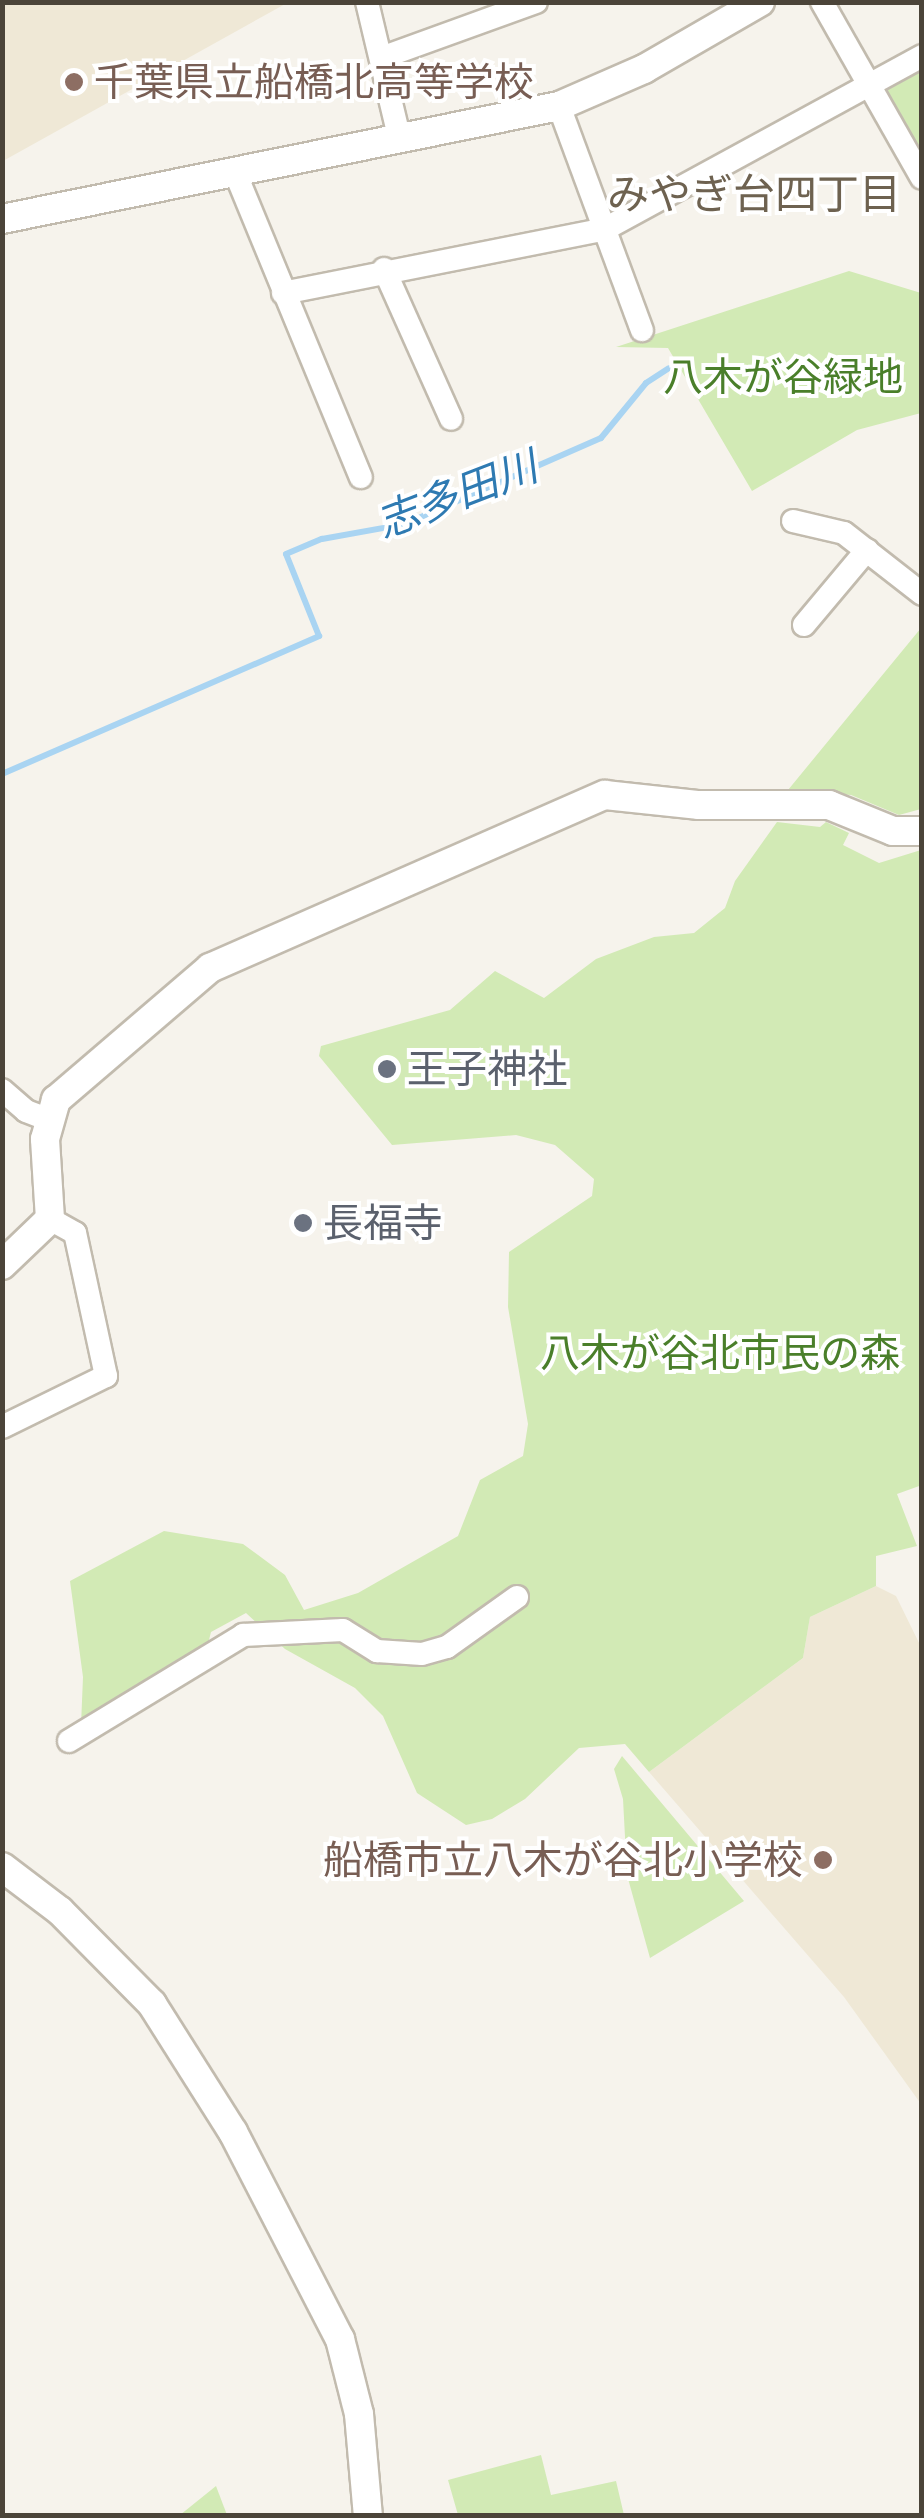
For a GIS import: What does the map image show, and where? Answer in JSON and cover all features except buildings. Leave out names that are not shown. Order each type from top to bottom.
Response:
[{"type":"street","points":[[366,2],[400,140]]},
{"type":"street","points":[[381,58],[536,2]]},
{"type":"street","points":[[2,219],[559,106],[644,69],[760,2]]},
{"type":"street","points":[[822,2],[922,178]]},
{"type":"street","points":[[283,293],[384,269],[605,229],[922,56]]},
{"type":"street","points":[[559,106],[642,330]]},
{"type":"street","points":[[236,172],[360,476]]},
{"type":"street","points":[[384,269],[451,419]]},
{"type":"street","points":[[792,522],[832,527],[922,594]]},
{"type":"street","points":[[804,625],[867,550]]},
{"type":"street","points":[[2,1264],[50,1219],[47,1119],[76,1080],[210,968],[578,804],[616,796],[700,805],[828,805],[893,831],[922,830]]},
{"type":"street","points":[[2,1090],[26,1111],[47,1119]]},
{"type":"street","points":[[2,1428],[106,1376],[75,1233],[50,1219]]},
{"type":"street","points":[[69,1741],[243,1635],[343,1630],[377,1651],[422,1654],[446,1647],[517,1597]]},
{"type":"street","points":[[2,1867],[60,1911],[152,2004],[233,2132],[340,2339],[359,2414],[368,2516]]},
{"type":"shaded area","name":"千葉県立船橋北高等学校","points":[[3,2],[287,2],[287,3],[3,161]]},
{"type":"shaded area","name":"船橋市立八木が谷北小学校","points":[[876,1586],[896,1596],[922,1649],[921,2104],[844,1997],[649,1772],[803,1658],[810,1617]]},
{"type":"green space","points":[[921,65],[921,165],[881,95]]},
{"type":"green space","name":"八木が谷緑地","points":[[849,271],[921,293],[921,413],[857,430],[752,491],[668,348],[616,347]]},
{"type":"green space","points":[[921,628],[921,809],[899,815],[851,795],[788,790]]},
{"type":"green space","name":"八木が谷北市民の森","points":[[777,822],[820,827],[826,822],[849,833],[843,845],[879,863],[921,850],[922,1485],[897,1494],[917,1546],[876,1556],[876,1586],[810,1617],[803,1658],[649,1772],[625,1744],[579,1748],[525,1799],[492,1819],[466,1825],[417,1793],[383,1716],[355,1688],[285,1649],[246,1613],[211,1632],[207,1648],[81,1725],[83,1677],[70,1581],[164,1531],[243,1544],[285,1575],[304,1610],[358,1593],[458,1536],[480,1480],[523,1456],[528,1424],[508,1307],[509,1252],[592,1196],[594,1179],[555,1145],[516,1135],[392,1145],[319,1056],[321,1046],[450,1010],[495,971],[544,998],[596,959],[654,937],[694,933],[725,908],[735,881]]},
{"type":"green space","points":[[622,1756],[744,1901],[650,1958],[627,1875],[623,1799],[614,1769]]},
{"type":"green space","points":[[541,2455],[551,2495],[616,2481],[624,2515],[458,2515],[448,2480]]},
{"type":"green space","points":[[216,2486],[227,2515],[180,2515]]},
{"type":"waterway","name":"志多田川","points":[[2,774],[319,636],[286,554],[322,539],[405,524],[601,438],[646,383],[669,368]]},
{"type":"place","name":"千葉県立船橋北高等学校","points":[[74,82]]},
{"type":"place","name":"王子神社","points":[[387,1069]]},
{"type":"place","name":"長福寺","points":[[303,1223]]},
{"type":"place","name":"船橋市立八木が谷北小学校","points":[[823,1860]]},
{"type":"district","name":"みやぎ台四丁目","points":[[754,195]]}]
